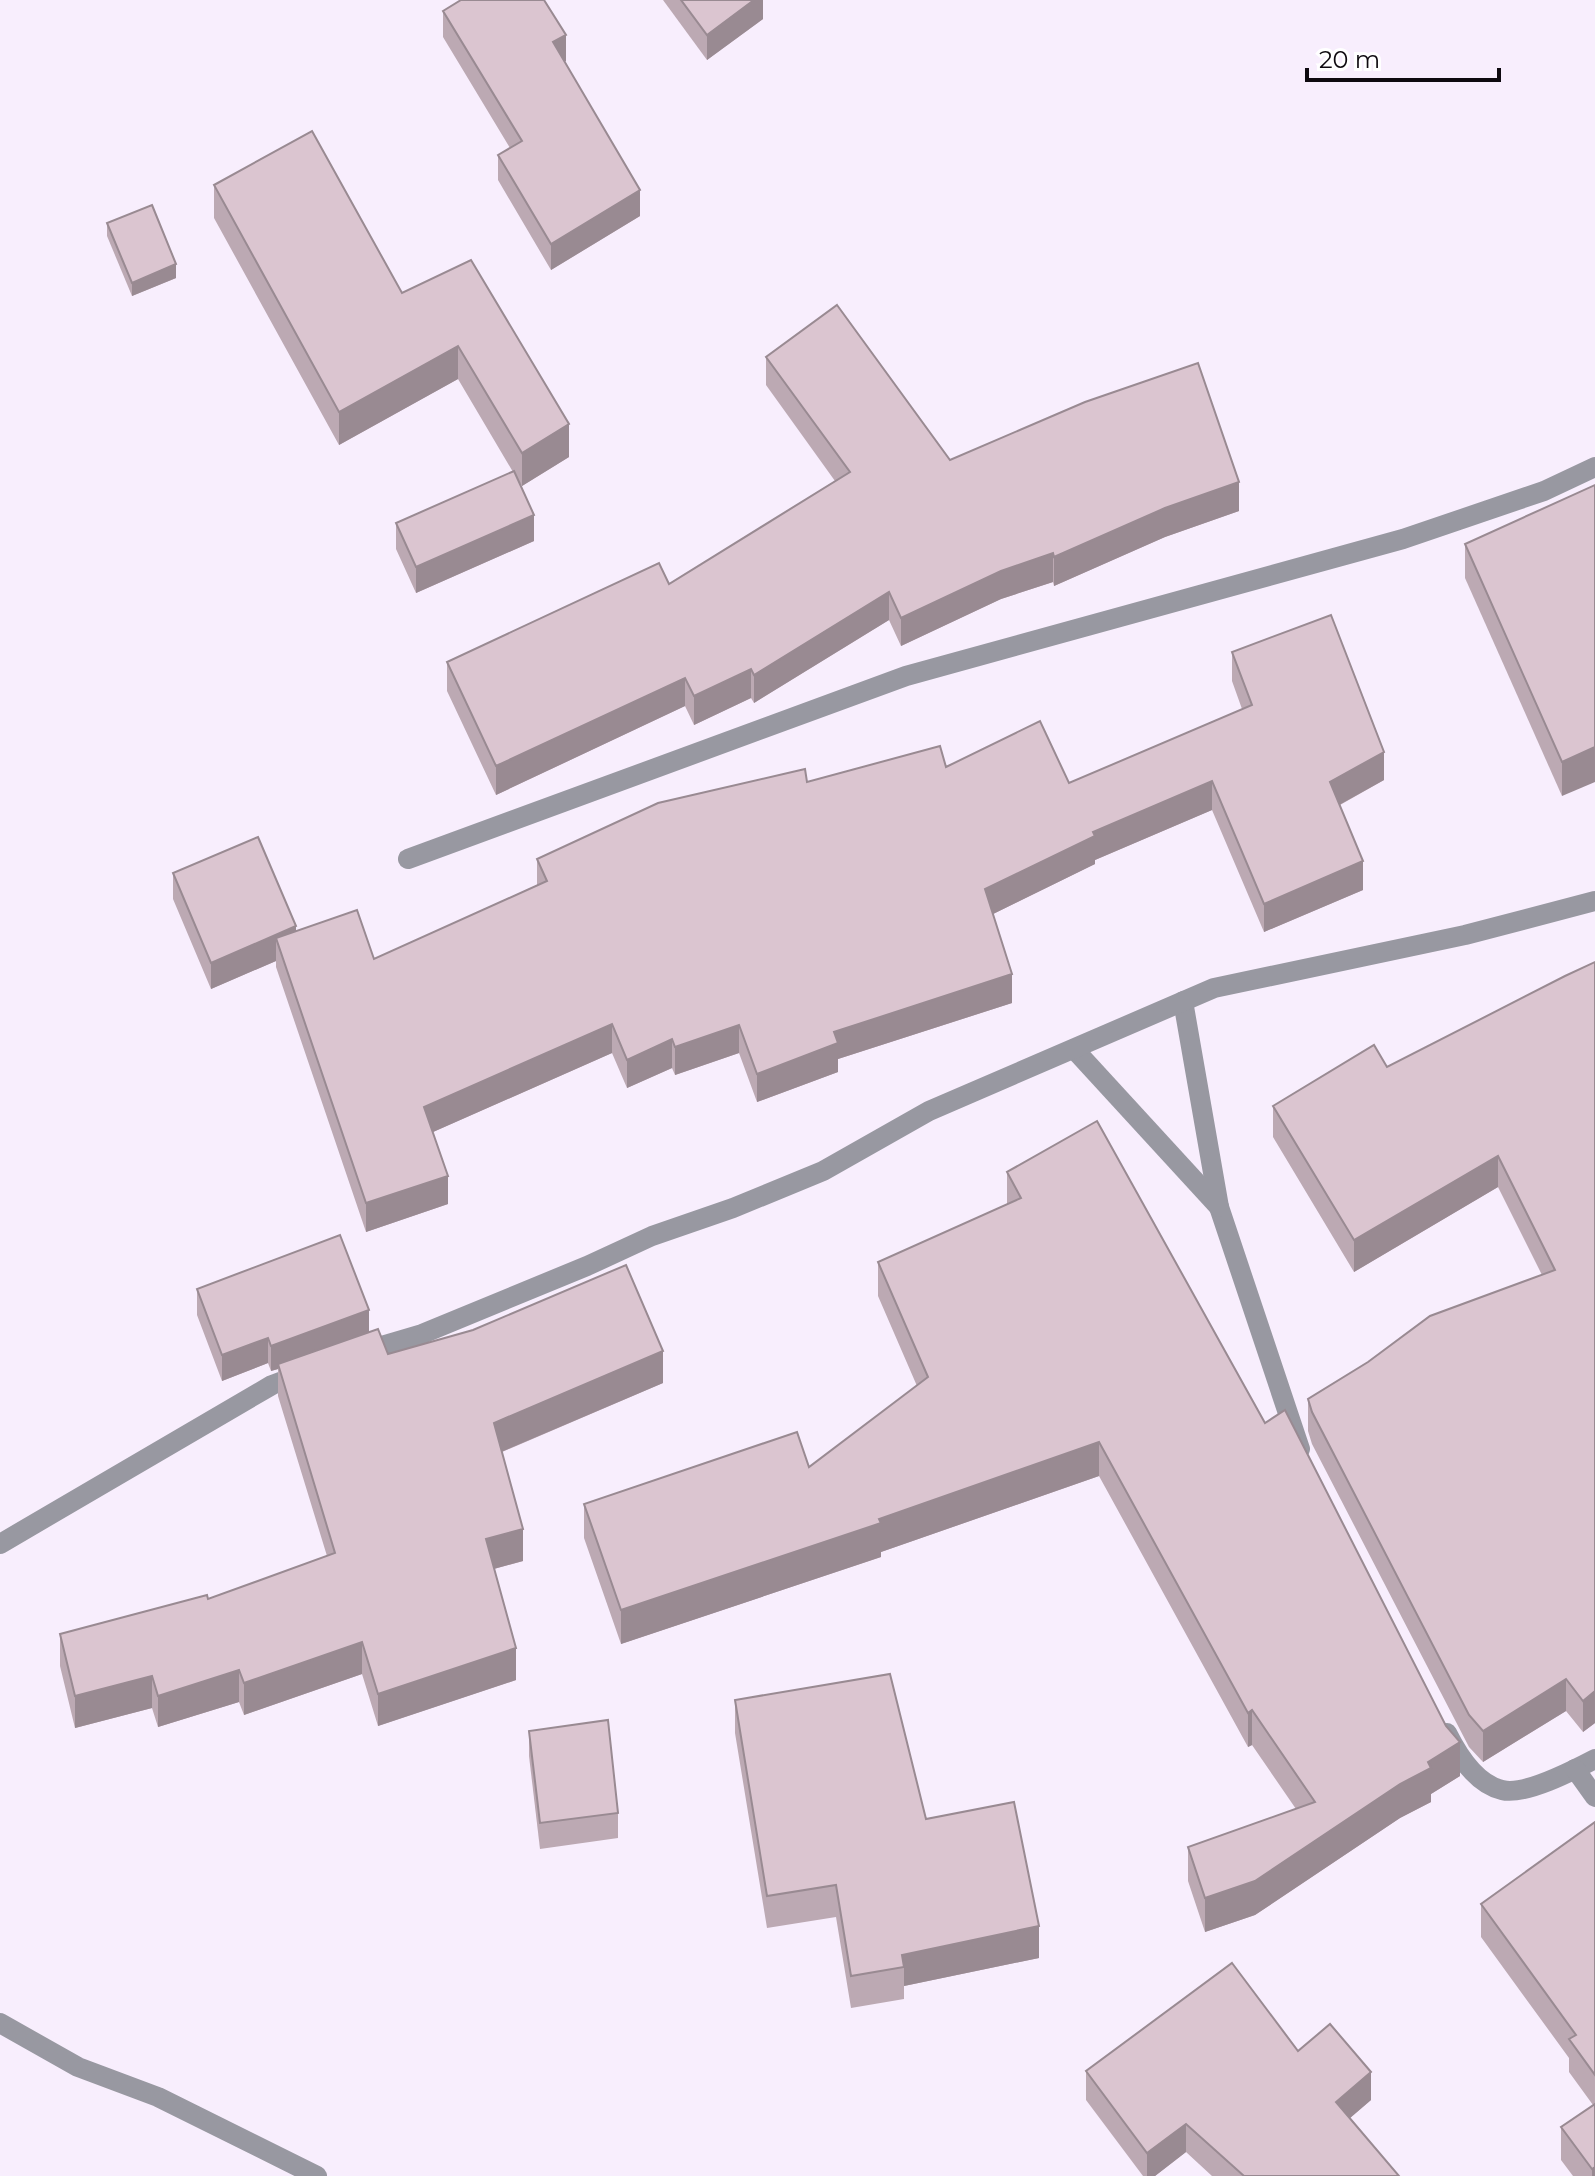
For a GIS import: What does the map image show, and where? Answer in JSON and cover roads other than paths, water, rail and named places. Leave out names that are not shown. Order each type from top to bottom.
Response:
[{"type":"street","points":[[408,859],[906,676],[1403,539],[1544,491],[1595,467]]},
{"type":"street","points":[[341,1358],[422,1334],[652,1236],[733,1208],[823,1171],[929,1111],[1214,988],[1465,935],[1595,901]]},
{"type":"street","points":[[1183,1001],[1219,1207],[1307,1463]]},
{"type":"street","points":[[1074,1049],[1219,1207]]},
{"type":"street","points":[[0,1544],[272,1385],[313,1369]]},
{"type":"street","points":[[1436,1712],[1458,1754],[1477,1776],[1501,1790],[1517,1790],[1595,1759]]},
{"type":"street","points":[[1575,1769],[1595,1797]]},
{"type":"street","points":[[0,2023],[78,2067],[158,2097],[317,2176]]}]
